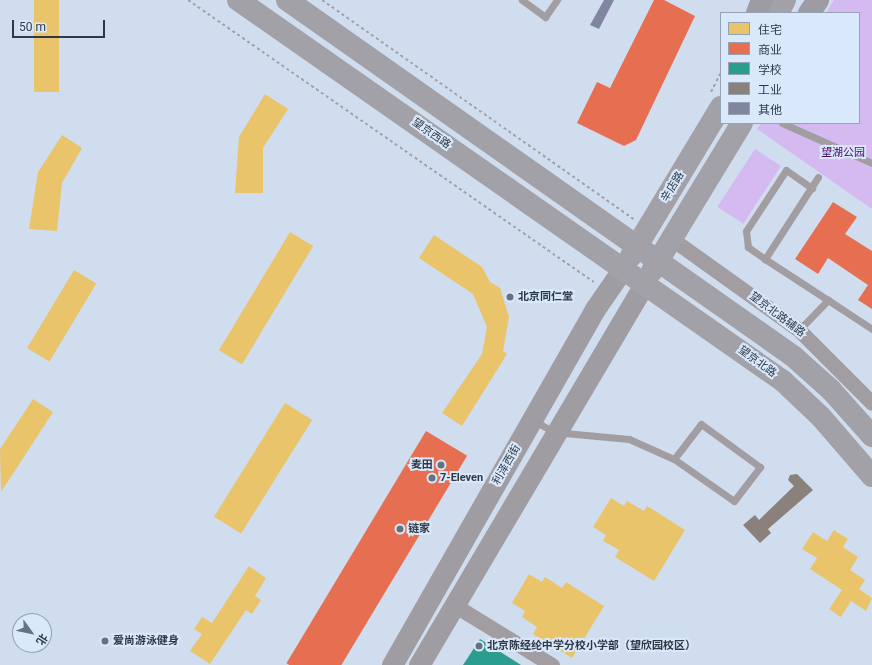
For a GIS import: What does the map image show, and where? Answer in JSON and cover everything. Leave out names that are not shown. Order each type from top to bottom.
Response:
[{"type":"highway","points":[[758,12],[762,0]]},
{"type":"highway","points":[[810,12],[818,0]]},
{"type":"main road","name":"望京西路","points":[[238,0],[624,267]]},
{"type":"main road","points":[[288,0],[644,237],[659,260],[793,356],[831,390],[872,436]]},
{"type":"main road","points":[[779,12],[786,0]]},
{"type":"main road","points":[[801,12],[807,0]]},
{"type":"main road","name":"辛店路","points":[[624,267],[644,237],[720,109]]},
{"type":"main road","points":[[645,282],[741,124]]},
{"type":"main road","name":"望京北路","points":[[624,267],[783,381],[822,417],[872,476]]},
{"type":"street","name":"望京北路辅路","points":[[672,239],[799,330],[872,403]]},
{"type":"street","name":"利泽西街","points":[[392,665],[532,420],[607,292],[624,267]]},
{"type":"street","points":[[419,665],[554,432],[645,282]]},
{"type":"street","points":[[454,605],[552,665]]},
{"type":"lane","points":[[522,0],[545,18],[557,0]]},
{"type":"lane","points":[[784,124],[872,163]]},
{"type":"lane","points":[[812,188],[786,170],[746,231],[748,247],[872,329]]},
{"type":"lane","points":[[765,258],[818,177]]},
{"type":"lane","points":[[799,330],[828,300]]},
{"type":"lane","points":[[532,420],[554,432],[630,439],[674,459],[734,501],[760,467],[701,424],[674,459]]},
{"type":"path","points":[[188,0],[607,292]]},
{"type":"path","points":[[322,0],[644,237]]},
{"type":"green space","name":"望湖公园","points":[[834,0],[872,0],[872,209],[757,129],[760,124],[860,124],[860,12],[827,12]]},
{"type":"green space","points":[[755,149],[781,166],[743,224],[717,207]]},
{"type":"building: 住宅","points":[[34,0],[59,0],[59,92],[34,92]]},
{"type":"building: 住宅","points":[[265,94],[288,109],[263,148],[263,193],[235,193],[239,137]]},
{"type":"building: 住宅","points":[[62,135],[82,148],[62,183],[57,231],[29,229],[38,172]]},
{"type":"building: 住宅","points":[[290,232],[313,246],[242,364],[219,350]]},
{"type":"building: 住宅","points":[[434,235],[482,267],[490,282],[500,288],[509,317],[503,351],[507,354],[462,426],[442,413],[482,354],[487,327],[473,294],[419,258]]},
{"type":"building: 住宅","points":[[74,270],[96,283],[49,361],[27,348]]},
{"type":"building: 住宅","points":[[33,399],[53,412],[1,492],[0,449]]},
{"type":"building: 住宅","points":[[285,403],[312,420],[241,534],[214,517]]},
{"type":"building: 住宅","points":[[611,498],[624,506],[627,501],[644,511],[647,506],[685,530],[654,581],[615,557],[619,550],[603,541],[606,535],[593,527]]},
{"type":"building: 住宅","points":[[834,530],[848,539],[843,547],[858,557],[850,570],[865,580],[859,589],[872,598],[866,611],[851,601],[841,617],[829,609],[842,590],[810,569],[817,558],[802,549],[813,532],[827,541]]},
{"type":"building: 住宅","points":[[249,566],[266,578],[255,596],[261,600],[252,614],[246,610],[210,664],[190,651],[202,634],[194,629],[202,617],[212,623]]},
{"type":"building: 住宅","points":[[529,574],[542,582],[545,577],[562,588],[566,582],[604,606],[572,658],[533,634],[537,627],[522,617],[525,611],[512,603]]},
{"type":"building: 商业","points":[[654,0],[664,0],[695,16],[636,140],[624,146],[577,123],[597,82],[610,88]]},
{"type":"building: 商业","points":[[833,202],[857,217],[845,234],[872,251],[872,309],[858,300],[868,285],[828,258],[818,274],[795,259]]},
{"type":"building: 商业","points":[[426,431],[467,456],[341,665],[289,665],[286,663]]},
{"type":"building: 学校","points":[[480,639],[521,665],[463,665]]},
{"type":"building: 工业","points":[[797,474],[813,490],[768,529],[771,533],[760,543],[743,525],[755,515],[759,520],[794,486],[788,480],[790,475]]},
{"type":"building: 其他","points":[[604,0],[614,0],[599,29],[590,25]]},
{"type":"place","name":"北京同仁堂","points":[[510,297]]},
{"type":"place","name":"麦田","points":[[441,465]]},
{"type":"place","name":"7-Eleven","points":[[432,478]]},
{"type":"place","name":"链家","points":[[400,529]]},
{"type":"place","name":"爱尚游泳健身","points":[[105,641]]},
{"type":"place","name":"北京陈经纶中学分校小学部（望欣园校区）","points":[[479,646]]}]
